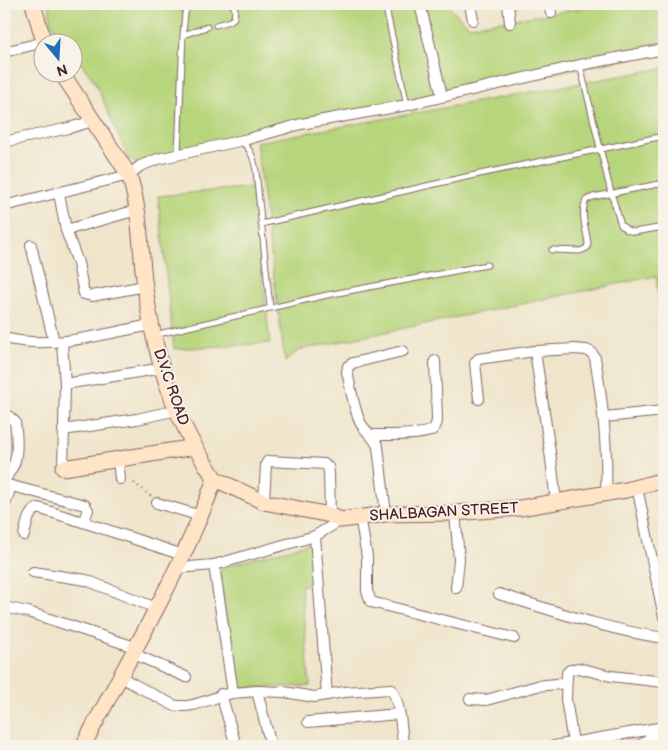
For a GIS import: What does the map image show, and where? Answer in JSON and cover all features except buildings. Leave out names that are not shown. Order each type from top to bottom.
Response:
[{"type":"main road","points":[[33,4],[41,32]]},
{"type":"main road","name":"D.V.C ROAD","points":[[68,82],[130,175],[137,210],[145,286],[153,330],[163,368],[177,410],[195,447],[215,479]]},
{"type":"main road","points":[[63,468],[195,447]]},
{"type":"main road","points":[[83,746],[180,562],[202,516],[215,479],[264,502],[336,518]]},
{"type":"main road","name":"SHALBAGAN STREET","points":[[336,518],[520,508],[637,487],[664,480]]},
{"type":"street","points":[[420,4],[442,96]]},
{"type":"street","points":[[470,4],[473,20]]},
{"type":"street","points":[[508,4],[510,22]]},
{"type":"street","points":[[4,52],[32,45]]},
{"type":"street","points":[[4,206],[130,175],[140,166],[158,159],[239,141],[301,124],[407,105],[580,65],[664,49]]},
{"type":"street","points":[[4,142],[69,128],[93,120]]},
{"type":"street","points":[[58,193],[66,230],[78,263],[84,294],[92,296],[145,286]]},
{"type":"street","points":[[66,230],[137,210]]},
{"type":"street","points":[[31,245],[58,342],[65,384],[63,468]]},
{"type":"street","points":[[4,338],[40,344],[153,330]]},
{"type":"street","points":[[478,399],[475,360],[535,351],[575,349],[591,352],[595,358],[604,417],[607,466],[606,492]]},
{"type":"street","points":[[386,514],[378,447],[376,440],[364,430],[356,410],[347,372],[348,366],[353,363],[404,351]]},
{"type":"street","points":[[535,351],[552,459],[556,502]]},
{"type":"street","points":[[371,435],[426,432],[433,429],[437,419],[435,361]]},
{"type":"street","points":[[65,384],[163,368]]},
{"type":"street","points":[[63,430],[136,419],[177,410]]},
{"type":"street","points":[[604,417],[664,411]]},
{"type":"street","points":[[4,412],[15,422],[16,432],[14,464],[6,484],[4,508]]},
{"type":"street","points":[[118,460],[120,480]]},
{"type":"street","points":[[24,535],[29,515],[38,508],[83,522],[180,562],[214,566],[315,536],[336,518],[328,467],[324,464],[271,460],[266,464],[264,502]]},
{"type":"street","points":[[6,484],[85,505],[88,510],[83,522]]},
{"type":"street","points":[[637,487],[662,594],[664,617]]},
{"type":"street","points":[[157,502],[202,516]]},
{"type":"street","points":[[455,513],[460,559],[456,588]]},
{"type":"street","points":[[360,516],[367,557],[367,591],[371,602],[514,638]]},
{"type":"street","points":[[315,536],[327,694]]},
{"type":"street","points":[[214,566],[233,693]]},
{"type":"street","points":[[33,572],[86,580],[156,608]]},
{"type":"street","points":[[500,594],[603,626],[640,635],[664,638]]},
{"type":"street","points":[[4,607],[28,612],[134,650],[186,677]]},
{"type":"street","points":[[573,743],[568,721],[566,683],[567,673],[574,668],[611,676],[664,682]]},
{"type":"street","points":[[120,677],[173,705],[182,707],[193,706],[221,694],[257,691],[284,692],[314,697],[327,694],[391,690],[394,693],[399,714],[403,746]]},
{"type":"street","points":[[470,699],[486,700],[537,686],[566,683]]},
{"type":"street","points":[[257,691],[271,746]]},
{"type":"street","points":[[221,694],[236,746]]},
{"type":"street","points":[[308,722],[399,714]]},
{"type":"street","points":[[555,746],[659,728]]},
{"type":"street","points":[[639,746],[654,736],[659,728]]},
{"type":"lane","points":[[178,155],[183,35],[185,13],[189,4]]},
{"type":"lane","points":[[216,25],[234,18],[236,14],[232,4]]},
{"type":"lane","points":[[385,4],[407,105]]},
{"type":"lane","points":[[183,35],[207,27]]},
{"type":"lane","points":[[580,65],[611,193],[621,225],[627,230],[634,232],[664,226]]},
{"type":"lane","points":[[261,224],[426,186],[664,136]]},
{"type":"lane","points":[[239,141],[245,144],[254,159],[270,307]]},
{"type":"lane","points":[[552,250],[580,251],[587,248],[583,206],[586,200],[611,193],[664,184]]},
{"type":"lane","points":[[153,330],[486,265]]},
{"type":"path","points":[[120,480],[129,479],[140,486],[157,502]]},
{"type":"green space","points":[[49,4],[446,4],[469,26],[585,8],[596,4],[664,4],[664,52],[300,122],[140,166],[128,158],[95,82],[82,64],[82,32],[58,32],[51,23]]},
{"type":"green space","points":[[664,68],[664,354],[656,276],[299,350],[285,362],[256,142]]},
{"type":"green space","points":[[252,187],[270,343],[174,349],[158,196]]},
{"type":"green space","points":[[310,543],[312,583],[301,586],[310,686],[236,688],[219,568]]}]
